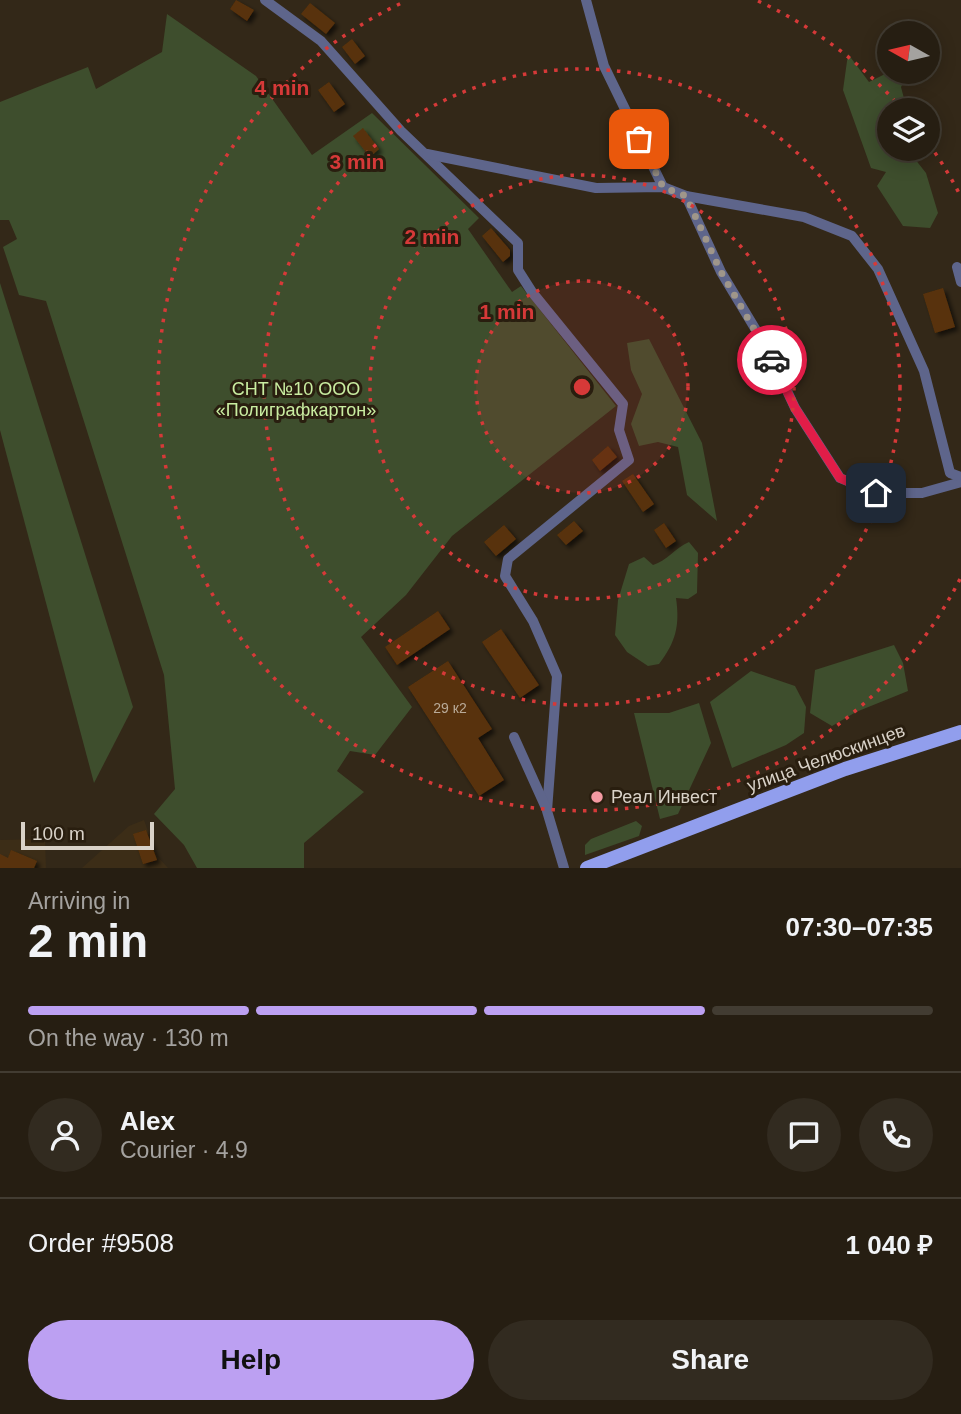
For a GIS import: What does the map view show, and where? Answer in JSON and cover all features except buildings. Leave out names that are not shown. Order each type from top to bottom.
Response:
[{"type":"main road","name":"улица Челюскинцев","points":[[587,868],[845,769],[961,732]]},
{"type":"street","points":[[265,0],[321,41],[401,131],[518,243],[518,270],[532,292],[624,404],[619,430],[629,460],[509,559],[505,576],[533,621],[557,676],[547,811]]},
{"type":"street","points":[[586,0],[604,66],[663,187]]},
{"type":"street","points":[[427,154],[596,188],[663,187],[686,196],[804,217],[852,236],[878,269],[924,371],[950,473],[961,480]]},
{"type":"street","points":[[686,196],[721,272],[768,350],[795,408],[840,478],[876,493],[922,493],[961,480]]},
{"type":"street","points":[[957,267],[961,282]]},
{"type":"street","points":[[514,737],[547,811],[564,868]]},
{"type":"shaded area","points":[[144,820],[157,856],[168,868],[82,868],[129,826]]},
{"type":"shaded area","points":[[45,839],[46,868],[0,868],[0,840]]},
{"type":"green space","name":"СНТ №10 ООО «Полиграфкартон»","points":[[167,14],[256,76],[312,155],[372,113],[479,218],[468,229],[512,292],[521,286],[616,406],[452,536],[406,595],[361,637],[412,707],[375,755],[350,751],[337,771],[364,792],[304,843],[304,868],[197,868],[184,845],[154,814],[175,789],[164,675],[46,301],[19,295],[3,247],[17,239],[9,220],[0,220],[0,102],[88,67],[96,89],[162,52]]},
{"type":"green space","points":[[848,54],[869,82],[877,78],[877,84],[903,84],[904,98],[877,98],[877,161],[916,161],[926,173],[938,213],[930,228],[903,226],[877,186],[886,172],[871,168],[843,90]]},
{"type":"green space","points":[[0,283],[133,707],[94,783],[0,430]]},
{"type":"green space","points":[[649,339],[702,443],[717,521],[687,495],[678,447],[658,442],[639,446],[631,424],[642,394],[631,370],[627,343]]},
{"type":"green space","points":[[689,542],[698,553],[697,593],[688,599],[676,598],[677,625],[673,641],[659,664],[648,666],[627,652],[615,635],[618,600],[629,564],[644,557],[653,565]]},
{"type":"green space","points":[[894,645],[903,663],[908,691],[856,712],[832,726],[810,713],[815,670]]},
{"type":"green space","points":[[751,671],[795,686],[806,707],[804,733],[786,745],[732,768],[710,702]]},
{"type":"green space","points":[[699,703],[711,743],[678,814],[660,819],[634,713],[669,713]]},
{"type":"green space","points":[[636,821],[642,826],[639,836],[585,855],[585,845],[591,839]]},
{"type":"way so far","points":[[639,139],[663,187],[686,196],[721,272],[772,360]]},
{"type":"place","name":"Реал Инвест","points":[[597,797]]},
{"type":"route","points":[[772,360],[795,408],[840,478],[876,493]]}]
